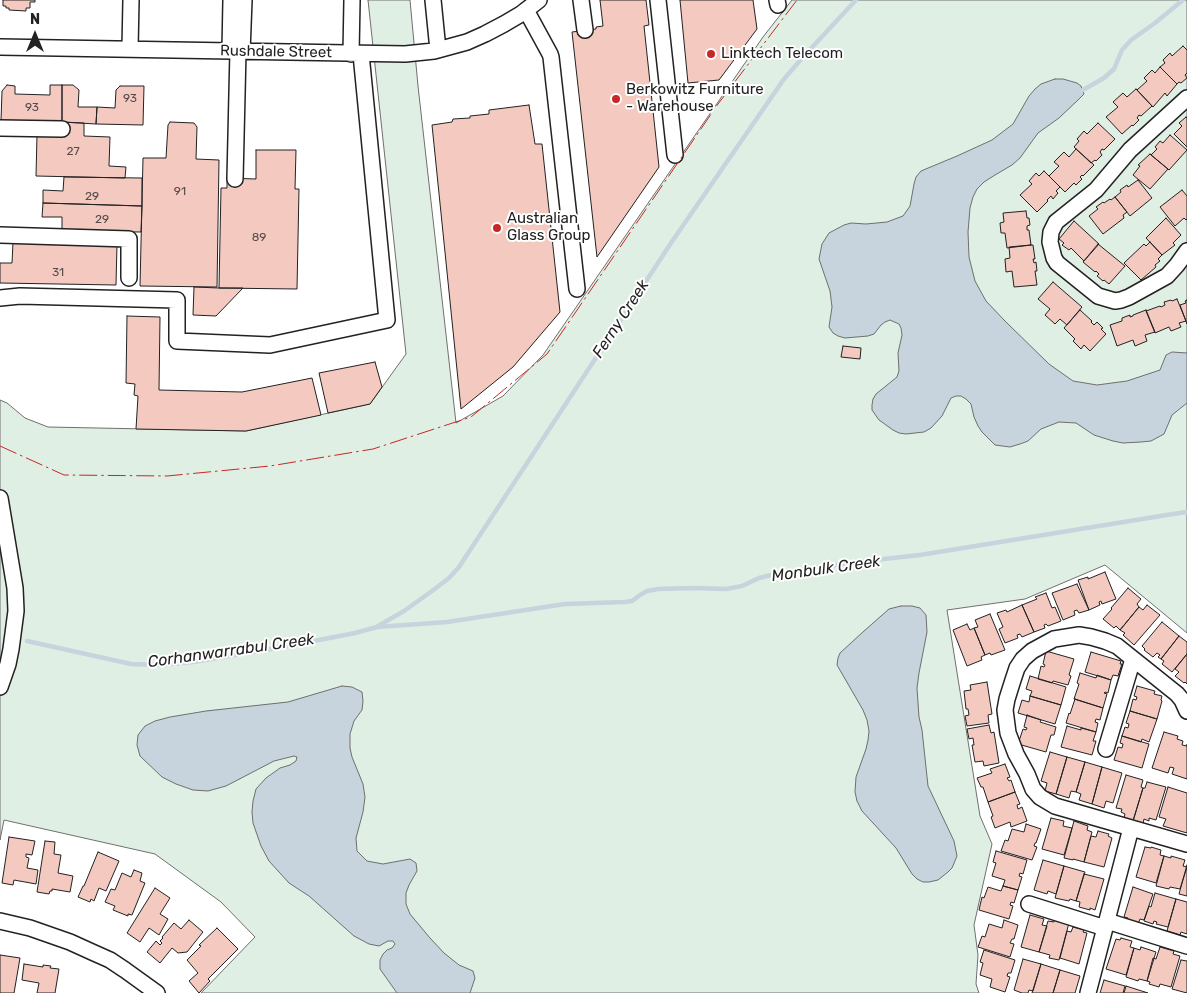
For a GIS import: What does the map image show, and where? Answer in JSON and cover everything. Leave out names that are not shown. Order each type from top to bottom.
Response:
[{"type":"street","points":[[130,49],[131,0]]},
{"type":"street","points":[[231,0],[237,52]]},
{"type":"street","points":[[235,178],[237,52],[244,0]]},
{"type":"street","points":[[0,298],[20,296],[177,300],[177,341],[270,345],[387,320],[356,54],[352,0]]},
{"type":"street","points":[[432,0],[438,50]]},
{"type":"street","name":"Rushdale Street","points":[[0,46],[405,54],[438,50],[467,42],[504,24],[540,0]]},
{"type":"street","points":[[581,0],[584,30]]},
{"type":"street","points":[[658,0],[675,155]]},
{"type":"street","points":[[526,10],[551,58],[577,289]]},
{"type":"street","points":[[1187,98],[1130,150],[1096,190],[1056,222],[1051,232],[1050,242],[1057,263],[1098,296],[1115,301],[1129,297],[1167,276],[1187,251]]},
{"type":"street","points":[[0,128],[62,129]]},
{"type":"street","points":[[0,235],[129,239],[129,278]]},
{"type":"street","points":[[0,498],[15,588],[16,611],[12,648],[0,687]]},
{"type":"street","points":[[1187,711],[1177,694],[1117,646],[1091,636],[1079,635],[1054,639],[1032,651],[1023,659],[1017,668],[1006,710],[1008,733],[1016,754],[1033,789],[1040,798],[1055,806],[1187,844]]},
{"type":"street","points":[[1106,749],[1133,659]]},
{"type":"street","points":[[1088,993],[1131,828]]},
{"type":"street","points":[[1029,904],[1187,946]]},
{"type":"street","points":[[0,921],[30,928],[70,942],[110,960],[157,993]]},
{"type":"green space","points":[[368,0],[410,0],[456,423],[503,396],[543,355],[763,37],[792,0],[1187,0],[1187,633],[1105,565],[1025,599],[947,610],[980,816],[992,844],[974,925],[978,955],[976,984],[979,993],[201,993],[255,937],[221,902],[155,854],[4,820],[0,840],[0,400],[7,403],[25,418],[48,427],[246,431],[370,404],[406,354]]},
{"type":"shaded area","points":[[1055,79],[1077,83],[1081,86],[1084,94],[1059,118],[1038,133],[1020,158],[984,182],[977,189],[973,197],[968,232],[969,257],[975,281],[986,301],[1005,321],[1049,364],[1073,381],[1097,385],[1127,381],[1160,370],[1166,355],[1172,352],[1187,353],[1187,403],[1172,415],[1164,434],[1151,441],[1123,443],[1113,441],[1094,435],[1076,423],[1059,422],[1041,429],[1028,441],[1020,444],[1010,447],[995,445],[978,426],[971,404],[961,396],[951,398],[942,416],[931,428],[924,432],[899,433],[879,420],[872,410],[872,405],[876,394],[897,377],[899,371],[898,353],[902,335],[901,328],[899,324],[890,320],[881,325],[874,334],[868,336],[845,338],[833,333],[829,327],[832,307],[830,291],[819,259],[822,244],[829,233],[844,225],[851,223],[887,222],[903,216],[910,206],[916,177],[921,171],[992,140],[1013,124],[1035,89],[1041,84]]},
{"type":"shaded area","points":[[901,606],[920,608],[926,615],[927,632],[917,688],[919,717],[928,786],[954,841],[957,856],[952,868],[948,872],[938,880],[929,882],[923,882],[912,874],[896,848],[862,811],[857,801],[855,792],[856,777],[866,749],[869,731],[863,710],[837,665],[840,653],[889,609]]},
{"type":"shaded area","points":[[342,686],[352,687],[362,692],[363,701],[362,710],[354,721],[350,734],[352,757],[363,784],[365,797],[356,838],[357,851],[367,861],[383,864],[410,859],[416,863],[417,871],[406,893],[406,904],[410,914],[444,953],[459,965],[473,971],[475,978],[470,993],[397,993],[380,969],[380,960],[383,954],[395,944],[393,941],[388,941],[379,946],[369,944],[354,936],[309,896],[289,883],[269,861],[261,846],[253,823],[252,812],[256,789],[266,778],[280,768],[296,761],[297,757],[274,761],[226,786],[208,791],[193,790],[162,777],[140,756],[137,745],[138,735],[145,726],[155,721],[206,711],[288,702]]},
{"type":"building","points":[[3,0],[35,0],[35,2],[30,2],[30,8],[26,8],[26,11],[9,10],[6,6],[3,6]]},
{"type":"building","name":"Berkowitz Furniture - Warehouse","points":[[600,0],[646,0],[649,25],[644,26],[659,167],[597,257],[572,32],[596,29],[596,27],[603,26]]},
{"type":"building","name":"Linktech Telecom","points":[[680,0],[753,0],[757,29],[719,80],[688,83]]},
{"type":"building","points":[[1183,46],[1187,50],[1187,73],[1185,75],[1187,78],[1177,84],[1160,67],[1165,63],[1163,60],[1170,53],[1172,56]]},
{"type":"building","points":[[1160,67],[1177,84],[1167,96],[1165,93],[1153,107],[1137,90],[1147,81],[1144,78],[1152,70],[1155,73]]},
{"type":"building","points":[[7,85],[15,86],[15,94],[50,95],[50,85],[62,85],[62,122],[1,121],[2,91]]},
{"type":"building","points":[[62,85],[73,85],[79,90],[78,107],[97,107],[96,124],[62,122]]},
{"type":"building","points":[[120,86],[144,86],[143,125],[96,124],[97,107],[115,108],[116,90]]},
{"type":"building","points":[[1136,89],[1152,106],[1141,116],[1139,115],[1137,118],[1139,120],[1122,134],[1106,117],[1118,107],[1113,102],[1123,93],[1127,97]]},
{"type":"building","name":"Australian Glass Group","points":[[529,105],[535,144],[542,144],[560,312],[513,367],[461,409],[432,125],[452,122],[453,119],[489,114],[489,110]]},
{"type":"building","points":[[1186,117],[1187,147],[1174,134],[1182,126],[1179,123]]},
{"type":"building","points":[[62,122],[84,123],[84,136],[110,137],[109,166],[126,167],[125,178],[36,176],[37,135]]},
{"type":"building","points":[[170,122],[194,123],[197,127],[196,159],[219,160],[217,287],[140,286],[143,158],[166,158],[168,125]]},
{"type":"building","points":[[1098,123],[1115,139],[1104,150],[1102,149],[1100,152],[1102,155],[1096,161],[1091,163],[1074,147],[1079,141],[1077,139],[1084,131],[1087,134]]},
{"type":"building","points":[[1170,135],[1187,150],[1169,170],[1151,155],[1157,149],[1155,147],[1160,141],[1163,143]]},
{"type":"building","points":[[1076,149],[1094,165],[1080,177],[1082,179],[1076,185],[1074,183],[1065,192],[1049,176],[1059,166],[1054,162],[1064,152],[1069,157]]},
{"type":"building","points":[[256,150],[296,150],[295,189],[299,189],[297,289],[219,288],[221,188],[227,188],[227,178],[256,179]]},
{"type":"building","points":[[1150,154],[1168,169],[1150,189],[1133,175],[1140,166],[1138,165]]},
{"type":"building","points":[[1044,171],[1060,187],[1053,199],[1051,196],[1037,212],[1020,195],[1032,184],[1029,181],[1036,173],[1039,176]]},
{"type":"building","points":[[64,177],[142,178],[142,206],[43,203],[43,190],[63,191]]},
{"type":"building","points":[[1138,180],[1152,198],[1130,216],[1115,197],[1121,192],[1120,190]]},
{"type":"building","points":[[1182,190],[1187,196],[1187,219],[1184,218],[1175,226],[1160,207]]},
{"type":"building","points":[[1115,197],[1127,212],[1123,215],[1124,218],[1103,234],[1089,216],[1098,209],[1096,207]]},
{"type":"building","points":[[43,203],[142,206],[141,232],[62,231],[62,217],[42,217]]},
{"type":"building","points":[[1026,211],[1027,218],[1029,218],[1030,225],[1027,226],[1027,230],[1029,230],[1031,245],[1007,248],[1005,233],[1001,233],[1000,223],[1004,222],[1003,213]]},
{"type":"building","points":[[1166,218],[1181,235],[1173,243],[1175,245],[1162,255],[1146,238]]},
{"type":"building","points":[[1074,221],[1099,244],[1084,261],[1071,248],[1069,250],[1062,245],[1064,243],[1059,239]]},
{"type":"building","points":[[13,242],[117,244],[116,285],[0,283],[0,263],[12,263]]},
{"type":"building","points":[[1150,242],[1162,255],[1158,259],[1160,261],[1155,265],[1156,267],[1141,280],[1124,263],[1144,244],[1146,246]]},
{"type":"building","points":[[1098,244],[1125,266],[1109,284],[1097,276],[1099,274],[1083,262]]},
{"type":"building","points":[[1033,245],[1037,285],[1014,287],[1012,271],[1006,272],[1005,259],[1010,258],[1009,247]]},
{"type":"building","points":[[1053,282],[1082,307],[1067,325],[1060,319],[1055,324],[1045,315],[1050,309],[1038,299]]},
{"type":"building","points":[[194,287],[243,288],[216,316],[193,315]]},
{"type":"building","points":[[1177,299],[1186,321],[1179,323],[1181,327],[1171,331],[1169,327],[1155,333],[1146,311],[1165,305],[1164,302]]},
{"type":"building","points":[[1187,300],[1187,324],[1180,305],[1186,303],[1185,301]]},
{"type":"building","points":[[1080,310],[1094,325],[1097,322],[1106,334],[1090,351],[1084,345],[1081,349],[1073,341],[1075,339],[1064,328]]},
{"type":"building","points":[[1146,310],[1155,332],[1145,335],[1147,341],[1135,346],[1133,340],[1117,346],[1110,325],[1122,321],[1122,318],[1130,315],[1130,317],[1133,316]]},
{"type":"building","points":[[127,316],[160,317],[159,390],[242,392],[312,378],[321,415],[246,431],[136,429],[138,396],[134,395],[135,384],[126,383]]},
{"type":"building","points":[[843,346],[861,348],[860,359],[841,357]]},
{"type":"building","points":[[375,362],[382,387],[370,404],[328,413],[319,373]]},
{"type":"building","points":[[1105,572],[1116,599],[1102,604],[1101,601],[1099,602],[1100,605],[1089,610],[1078,580],[1088,577],[1088,579]]},
{"type":"building","points":[[1077,584],[1089,610],[1079,613],[1077,610],[1074,611],[1075,615],[1063,620],[1052,593]]},
{"type":"building","points":[[1128,588],[1141,599],[1137,604],[1139,607],[1120,630],[1116,626],[1114,628],[1103,619]]},
{"type":"building","points":[[1046,593],[1052,608],[1055,607],[1061,621],[1048,626],[1046,624],[1044,625],[1045,628],[1034,632],[1022,605]]},
{"type":"building","points":[[1022,605],[1034,632],[1022,637],[1020,634],[1017,635],[1018,638],[1005,643],[999,629],[1003,627],[997,613],[1006,610],[1007,612]]},
{"type":"building","points":[[1147,605],[1160,615],[1134,645],[1123,635],[1125,633],[1120,630],[1139,607],[1143,610]]},
{"type":"building","points":[[990,614],[1005,650],[985,655],[974,628],[978,627],[975,620]]},
{"type":"building","points":[[1162,622],[1179,636],[1161,659],[1157,653],[1153,657],[1142,646]]},
{"type":"building","points":[[967,624],[970,630],[974,628],[985,655],[981,657],[982,660],[967,666],[953,630]]},
{"type":"building","points":[[1179,636],[1187,642],[1187,654],[1172,672],[1162,664],[1164,661],[1161,659]]},
{"type":"building","points":[[1046,651],[1074,659],[1068,685],[1038,679],[1041,666],[1044,667],[1045,665],[1043,664]]},
{"type":"building","points":[[1091,652],[1121,661],[1120,664],[1122,664],[1118,676],[1113,675],[1111,680],[1085,672]]},
{"type":"building","points":[[1187,654],[1187,684],[1175,676],[1179,672],[1175,669]]},
{"type":"building","points":[[1080,673],[1096,678],[1097,675],[1111,680],[1108,693],[1104,693],[1107,694],[1103,708],[1074,699]]},
{"type":"building","points":[[1030,676],[1066,687],[1061,705],[1030,696],[1032,691],[1026,689]]},
{"type":"building","points":[[987,682],[992,714],[988,715],[989,723],[967,726],[965,716],[969,715],[968,709],[966,709],[964,691],[971,690],[970,685]]},
{"type":"building","points":[[1137,686],[1155,691],[1154,694],[1162,696],[1157,719],[1130,711],[1133,699],[1136,700],[1137,697],[1134,696]]},
{"type":"building","points":[[1030,696],[1061,705],[1055,724],[1018,713],[1022,700],[1029,702]]},
{"type":"building","points":[[1075,699],[1103,708],[1100,720],[1096,719],[1095,722],[1098,723],[1096,732],[1066,723]]},
{"type":"building","points":[[1130,711],[1157,719],[1149,742],[1142,739],[1141,742],[1122,736],[1125,727],[1128,728],[1129,724],[1126,723]]},
{"type":"building","points":[[1027,715],[1056,727],[1054,735],[1051,735],[1046,752],[1018,744],[1023,729],[1026,730],[1027,728],[1024,727]]},
{"type":"building","points":[[989,725],[991,733],[994,732],[999,763],[984,766],[983,761],[975,762],[972,745],[974,745],[973,738],[969,739],[967,729]]},
{"type":"building","points":[[1067,726],[1096,732],[1093,741],[1096,741],[1092,755],[1061,747]]},
{"type":"building","points":[[1164,732],[1178,736],[1177,739],[1183,741],[1182,745],[1187,746],[1187,779],[1172,774],[1174,768],[1170,767],[1168,773],[1152,768]]},
{"type":"building","points":[[1122,736],[1149,744],[1142,768],[1114,760],[1118,747],[1122,748],[1123,744],[1120,743]]},
{"type":"building","points":[[1050,752],[1067,757],[1056,794],[1045,791],[1047,783],[1041,781]]},
{"type":"building","points":[[1067,757],[1085,762],[1076,792],[1071,791],[1069,798],[1056,794]]},
{"type":"building","points":[[1085,762],[1102,767],[1092,804],[1079,800],[1081,794],[1076,792]]},
{"type":"building","points":[[1005,764],[1010,777],[1007,778],[1009,781],[1011,780],[1015,792],[988,802],[983,787],[981,787],[977,778],[992,773],[990,769]]},
{"type":"building","points":[[1102,767],[1122,773],[1113,803],[1106,801],[1104,808],[1092,804]]},
{"type":"building","points":[[1126,775],[1143,780],[1141,787],[1143,788],[1133,821],[1124,818],[1125,814],[1121,812],[1122,809],[1116,808]]},
{"type":"building","points":[[1147,782],[1166,787],[1156,820],[1149,818],[1149,821],[1144,819],[1143,824],[1133,821],[1143,788],[1145,788]]},
{"type":"building","points":[[1168,787],[1187,793],[1187,833],[1163,826],[1166,819],[1159,817]]},
{"type":"building","points":[[1015,792],[1020,804],[1017,805],[1018,809],[1022,807],[1027,821],[1011,827],[1010,822],[995,828],[988,802]]},
{"type":"building","points":[[1051,818],[1064,821],[1063,826],[1072,828],[1064,855],[1042,849]]},
{"type":"building","points":[[1074,821],[1088,826],[1087,830],[1092,832],[1084,862],[1064,858]]},
{"type":"building","points":[[1026,824],[1041,829],[1034,846],[1037,847],[1032,860],[1001,851],[1005,840],[1008,841],[1012,829],[1024,832]]},
{"type":"building","points":[[1098,831],[1109,834],[1108,836],[1112,838],[1104,867],[1084,862],[1091,836],[1096,837]]},
{"type":"building","points":[[9,837],[35,841],[32,855],[26,854],[26,857],[29,858],[27,868],[38,870],[36,884],[14,880],[13,885],[2,883]]},
{"type":"building","points":[[45,841],[55,842],[54,854],[61,855],[58,873],[73,876],[70,892],[52,889],[49,894],[37,892]]},
{"type":"building","points":[[1145,847],[1161,850],[1160,855],[1164,856],[1156,883],[1136,877]]},
{"type":"building","points":[[996,851],[1027,860],[1023,874],[1020,873],[1019,876],[1022,877],[1018,890],[1003,886],[1005,880],[992,876],[996,863],[993,862]]},
{"type":"building","points":[[98,852],[119,861],[106,891],[99,888],[94,901],[91,899],[90,902],[78,897]]},
{"type":"building","points":[[1164,856],[1185,860],[1183,866],[1187,867],[1180,889],[1156,886]]},
{"type":"building","points":[[1043,860],[1064,866],[1056,894],[1048,891],[1047,894],[1034,890]]},
{"type":"building","points":[[1187,865],[1187,896],[1179,894]]},
{"type":"building","points":[[1064,866],[1085,872],[1076,901],[1055,898]]},
{"type":"building","points":[[134,870],[142,873],[140,881],[145,883],[132,915],[128,914],[128,916],[113,910],[115,906],[105,902],[111,889],[115,890],[122,873],[131,877]]},
{"type":"building","points":[[1084,874],[1104,879],[1095,910],[1079,907],[1080,902],[1076,901]]},
{"type":"building","points":[[1003,886],[1018,890],[1014,903],[1011,902],[1010,905],[1013,906],[1009,919],[979,910],[982,897],[984,898],[988,887],[1001,891]]},
{"type":"building","points":[[1133,887],[1153,894],[1144,920],[1140,919],[1138,924],[1124,917]]},
{"type":"building","points":[[155,888],[170,898],[160,914],[168,919],[159,935],[149,928],[140,942],[127,933]]},
{"type":"building","points":[[1155,893],[1176,899],[1168,927],[1156,924],[1157,922],[1154,921],[1153,924],[1144,921]]},
{"type":"building","points":[[1176,899],[1187,902],[1187,934],[1181,932],[1180,935],[1167,931]]},
{"type":"building","points":[[1030,915],[1044,919],[1042,925],[1047,926],[1039,952],[1021,947]]},
{"type":"building","points":[[1055,919],[1069,923],[1059,960],[1049,958],[1050,955],[1039,952],[1048,921],[1054,922]]},
{"type":"building","points":[[189,920],[203,932],[187,952],[178,953],[172,948],[160,963],[147,952],[156,941],[160,945],[162,943],[160,941],[162,937],[174,923],[181,929]]},
{"type":"building","points":[[1004,920],[1018,925],[1014,939],[1010,943],[1014,944],[1010,957],[978,947],[982,936],[985,937],[989,924],[1002,928]]},
{"type":"building","points":[[1073,927],[1084,930],[1083,932],[1087,933],[1079,964],[1060,958],[1067,931],[1071,932]]},
{"type":"building","points":[[217,928],[238,949],[208,979],[210,981],[199,993],[189,981],[198,973],[187,960],[201,946],[199,945]]},
{"type":"building","points":[[1121,938],[1132,941],[1130,947],[1134,948],[1126,975],[1106,969],[1116,939],[1120,940]]},
{"type":"building","points":[[1141,947],[1156,952],[1147,981],[1139,979],[1138,981],[1126,977],[1134,948],[1140,950]]},
{"type":"building","points":[[1160,947],[1174,951],[1173,954],[1180,956],[1171,987],[1160,984],[1159,987],[1149,984],[1150,982],[1147,981],[1153,958],[1156,959]]},
{"type":"building","points":[[984,950],[1015,960],[1011,973],[1008,973],[1007,976],[1010,977],[1005,992],[990,987],[992,979],[980,975],[983,963],[980,962]]},
{"type":"building","points":[[0,955],[20,958],[14,993],[0,993]]},
{"type":"building","points":[[1023,959],[1041,964],[1033,991],[1029,990],[1028,993],[1014,990]]},
{"type":"building","points":[[1181,960],[1187,961],[1187,993],[1172,989]]},
{"type":"building","points":[[24,964],[43,967],[43,965],[51,966],[50,968],[59,969],[55,993],[37,993],[39,983],[22,980]]},
{"type":"building","points":[[1041,964],[1060,970],[1053,993],[1032,993]]},
{"type":"building","points":[[1060,970],[1080,976],[1075,993],[1053,993]]},
{"type":"building","points":[[1104,980],[1125,986],[1123,993],[1100,993]]},
{"type":"building","points":[[1126,986],[1148,993],[1124,993]]},
{"type":"waterway","name":"Ferny Creek","points":[[378,626],[404,611],[432,591],[449,578],[459,567],[671,243],[784,79],[856,0]]},
{"type":"waterway","points":[[1083,90],[1104,78],[1114,69],[1122,50],[1131,40],[1183,0]]},
{"type":"waterway","name":"Monbulk Creek","points":[[27,641],[131,664],[159,665],[193,662],[283,647],[377,627],[447,622],[565,604],[625,602],[632,601],[647,591],[658,589],[726,589],[742,586],[759,578],[779,573],[920,555],[1187,512]]},
{"type":"power","points":[[0,446],[64,475],[167,476],[270,466],[373,449],[471,417],[547,354],[718,104],[797,0]]},
{"type":"place","name":"Linktech Telecom","points":[[711,54]]},
{"type":"place","name":"Berkowitz Furniture - Warehouse","points":[[616,99]]},
{"type":"place","name":"Australian Glass Group","points":[[497,228]]},
{"type":"water label","name":"Corhanwarrabul Creek","points":[[231,651]]}]
